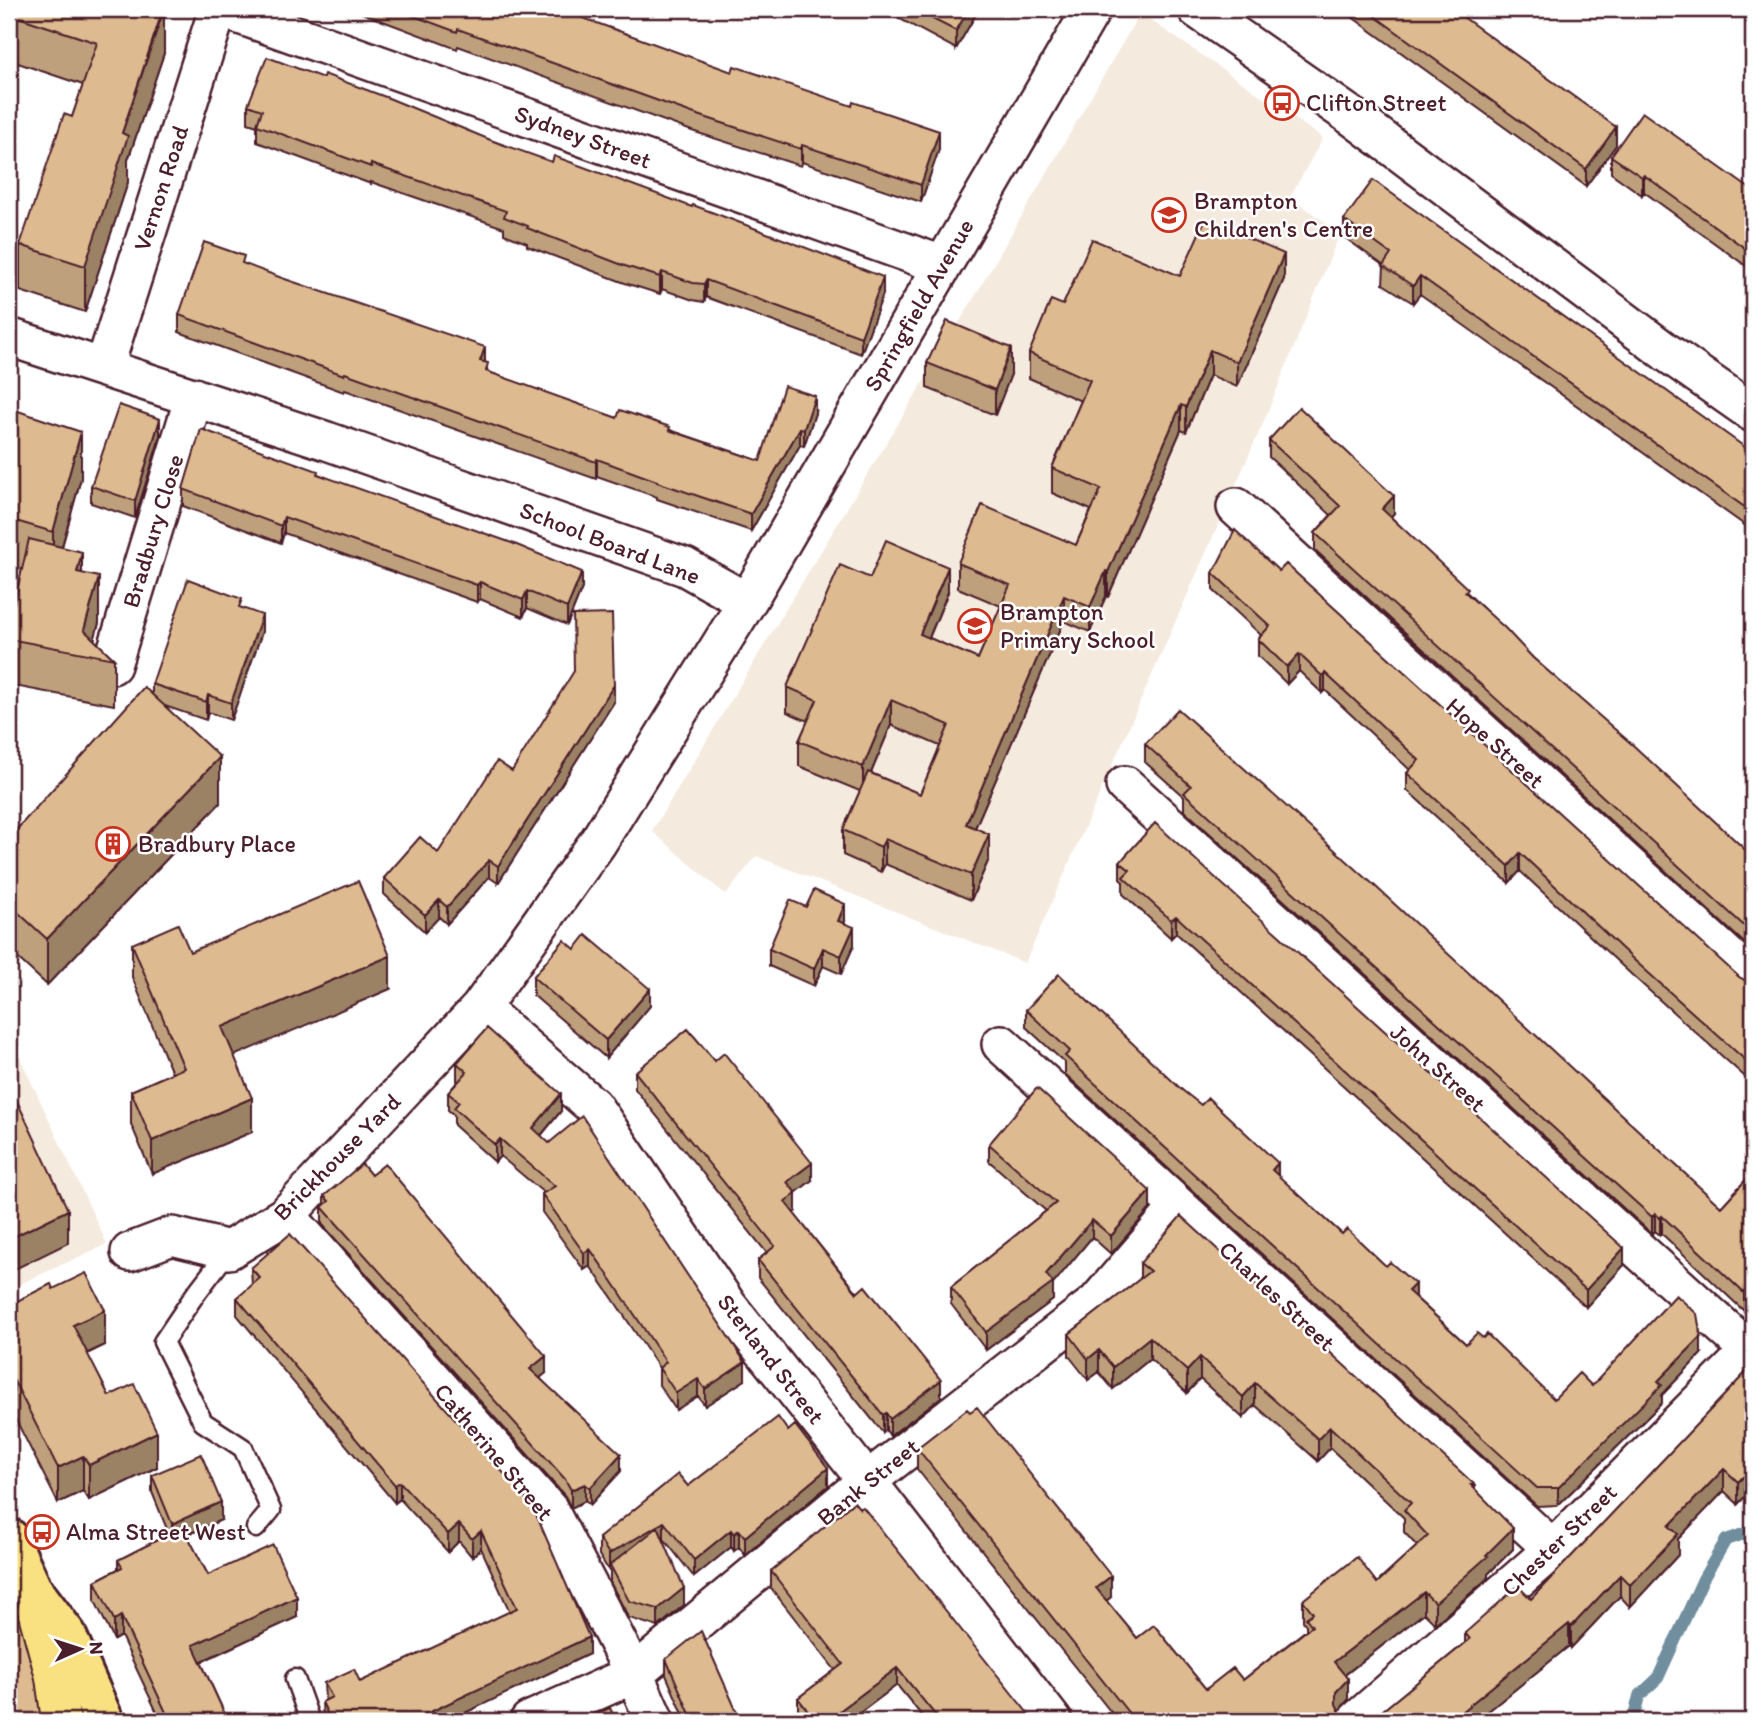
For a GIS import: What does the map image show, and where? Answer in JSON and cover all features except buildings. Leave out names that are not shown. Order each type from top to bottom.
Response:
[{"type":"highway","points":[[9,1538],[32,1589],[61,1721]]},
{"type":"highway","points":[[32,1589],[66,1634],[104,1721]]},
{"type":"street","name":"Sydney Street","points":[[221,9],[942,265]]},
{"type":"street","name":"Vernon Road","points":[[104,368],[221,9]]},
{"type":"street","name":"Springfield Avenue","points":[[747,602],[1092,9]]},
{"type":"street","points":[[1198,9],[1354,118],[1666,352],[1753,413]]},
{"type":"street","name":"School Board Lane","points":[[9,337],[194,397],[685,567],[747,602]]},
{"type":"street","name":"Bradbury Close","points":[[112,665],[194,397]]},
{"type":"street","name":"Hope Street","points":[[1236,507],[1753,979]]},
{"type":"street","points":[[480,1008],[598,842],[747,602]]},
{"type":"street","name":"John Street","points":[[1125,785],[1752,1350]]},
{"type":"street","name":"Brickhouse Yard","points":[[229,1250],[286,1215],[480,1008]]},
{"type":"street","name":"Sterland Street","points":[[480,1008],[593,1106],[728,1306],[1053,1721]]},
{"type":"street","name":"Charles Street","points":[[1000,1044],[1553,1549]]},
{"type":"street","name":"Bank Street","points":[[529,1721],[634,1674],[867,1481],[1097,1302],[1180,1207]]},
{"type":"street","name":"Catherine Street","points":[[286,1215],[549,1510],[634,1674],[654,1721]]},
{"type":"street","points":[[130,1252],[172,1236],[229,1250]]},
{"type":"street","name":"Chester Street","points":[[1356,1721],[1553,1549],[1752,1350]]},
{"type":"lane","points":[[229,1250],[163,1342],[203,1422],[243,1448],[271,1510],[256,1528]]},
{"type":"lane","points":[[295,1679],[310,1721]]},
{"type":"shaded area","name":"Brampton Primary School","points":[[1140,13],[1323,138],[1290,197],[1340,233],[1264,421],[1025,963],[756,856],[726,895],[652,831],[974,298]]},
{"type":"shaded area","points":[[9,1040],[16,1049],[107,1244],[9,1289]]},
{"type":"waterway","points":[[1633,1721],[1639,1696],[1658,1678],[1703,1579],[1726,1540],[1753,1531]]},
{"type":"place","name":"Clifton Street","points":[[1282,103]]},
{"type":"place","name":"Brampton Children's Centre","points":[[1169,215]]},
{"type":"place","name":"Brampton Primary School","points":[[975,626]]},
{"type":"place","name":"Bradbury Place","points":[[113,844]]},
{"type":"place","name":"Alma Street West","points":[[42,1532]]}]
